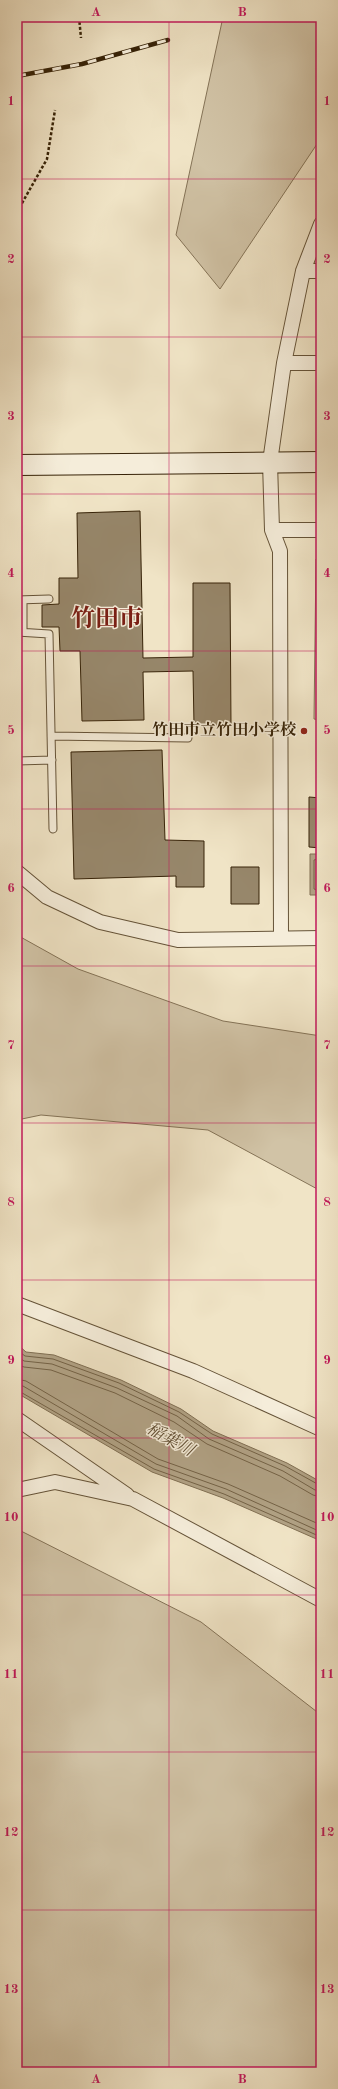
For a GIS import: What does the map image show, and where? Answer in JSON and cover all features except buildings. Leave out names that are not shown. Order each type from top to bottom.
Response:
[{"type":"street","points":[[281,938],[280,551],[272,530],[270,462],[284,363],[303,271],[321,224]]},
{"type":"street","points":[[303,271],[321,271]]},
{"type":"street","points":[[284,363],[321,363]]},
{"type":"street","points":[[17,465],[321,462]]},
{"type":"street","points":[[272,530],[321,530]]},
{"type":"street","points":[[17,872],[47,897],[100,922],[178,940],[321,938]]},
{"type":"street","points":[[17,1304],[193,1371],[321,1429]]},
{"type":"street","points":[[17,1420],[134,1499],[321,1600]]},
{"type":"street","points":[[17,1490],[55,1482],[134,1499]]},
{"type":"lane","points":[[49,599],[20,600],[20,632],[49,634],[53,829]]},
{"type":"lane","points":[[51,736],[188,738]]},
{"type":"lane","points":[[17,761],[52,760]]},
{"type":"path","points":[[79,17],[81,38]]},
{"type":"path","points":[[17,212],[47,159],[55,110]]},
{"type":"shaded area","points":[[223,17],[321,17],[321,138],[220,289],[176,235]]},
{"type":"shaded area","points":[[321,558],[321,720],[314,719],[316,559]]},
{"type":"shaded area","points":[[17,935],[78,969],[223,1021],[321,1036],[321,1191],[208,1130],[41,1115],[17,1120]]},
{"type":"shaded area","points":[[17,1529],[201,1622],[321,1715],[321,2072],[17,2072]]},
{"type":"water","points":[[310,854],[321,854],[321,895],[310,895]]},
{"type":"water","name":"稲葉川","points":[[17,1344],[26,1352],[54,1355],[121,1380],[181,1409],[213,1431],[287,1463],[321,1482],[321,1541],[223,1498],[152,1472],[17,1393]]},
{"type":"railway","points":[[17,76],[82,64],[168,40]]},
{"type":"place","name":"竹田市立竹田小学校","points":[[304,731]]},
{"type":"district","name":"竹田市","points":[[107,620]]}]
